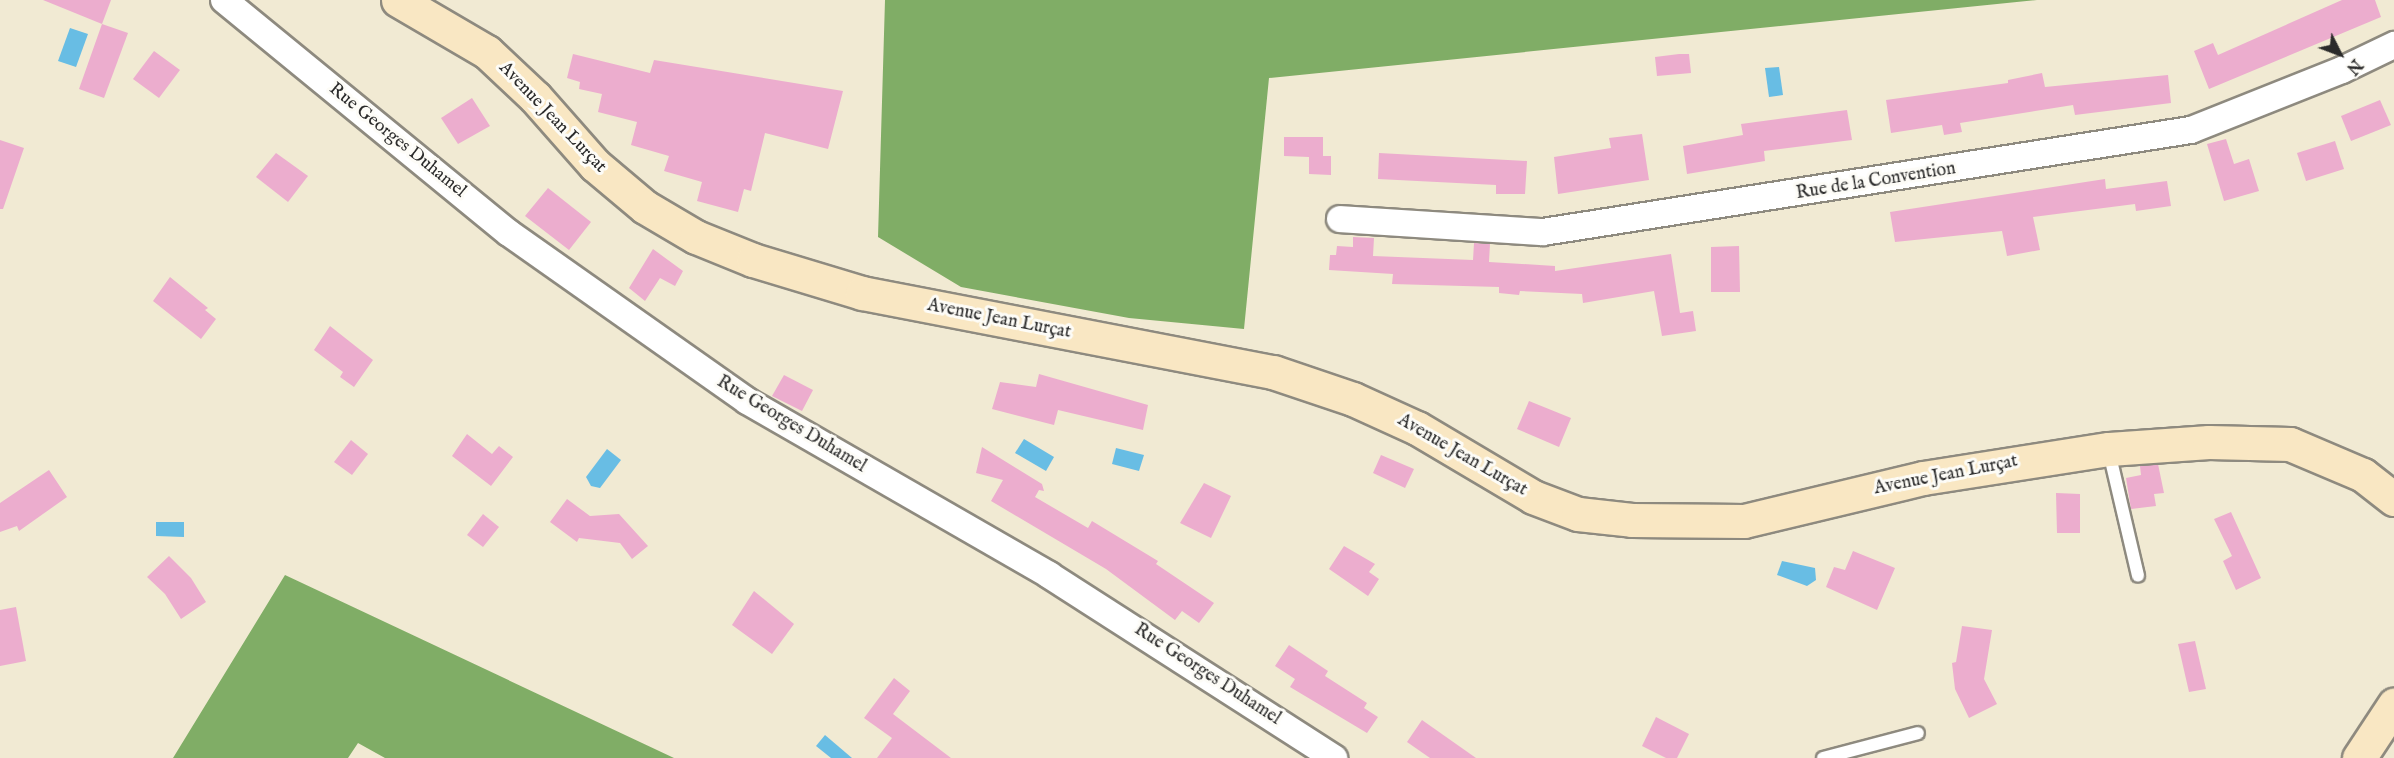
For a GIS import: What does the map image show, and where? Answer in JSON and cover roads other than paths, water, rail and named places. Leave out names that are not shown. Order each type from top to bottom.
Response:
[{"type":"main road","name":"Avenue Jean Lurçat","points":[[398,0],[487,52],[536,97],[595,165],[645,207],[696,237],[753,260],[862,293],[1272,372],[1353,399],[1417,428],[1533,497],[1578,514],[1632,520],[1743,521],[1923,478],[2109,449],[2209,441],[2290,444],[2363,475],[2394,499]]},
{"type":"main road","points":[[2359,758],[2394,705]]},
{"type":"street","name":"Rue Georges Duhamel","points":[[224,0],[510,233],[747,401],[1050,575],[1334,758]]},
{"type":"street","name":"Rue de la Convention","points":[[1340,219],[1543,232],[2191,130],[2342,70],[2394,45]]},
{"type":"lane","points":[[2109,449],[2138,576]]},
{"type":"lane","points":[[1823,758],[1918,733]]},
{"type":"water","points":[[70,28],[88,34],[76,67],[58,61]]},
{"type":"water","points":[[1779,67],[1783,95],[1769,97],[1765,68]]},
{"type":"water","points":[[1024,439],[1054,457],[1046,471],[1015,453]]},
{"type":"water","points":[[1116,448],[1144,455],[1139,471],[1112,464]]},
{"type":"water","points":[[607,449],[621,460],[600,488],[591,486],[586,477]]},
{"type":"water","points":[[156,522],[184,522],[184,537],[156,536]]},
{"type":"water","points":[[1782,561],[1815,568],[1816,580],[1807,586],[1777,575]]},
{"type":"water","points":[[825,735],[852,758],[831,758],[816,746]]}]
